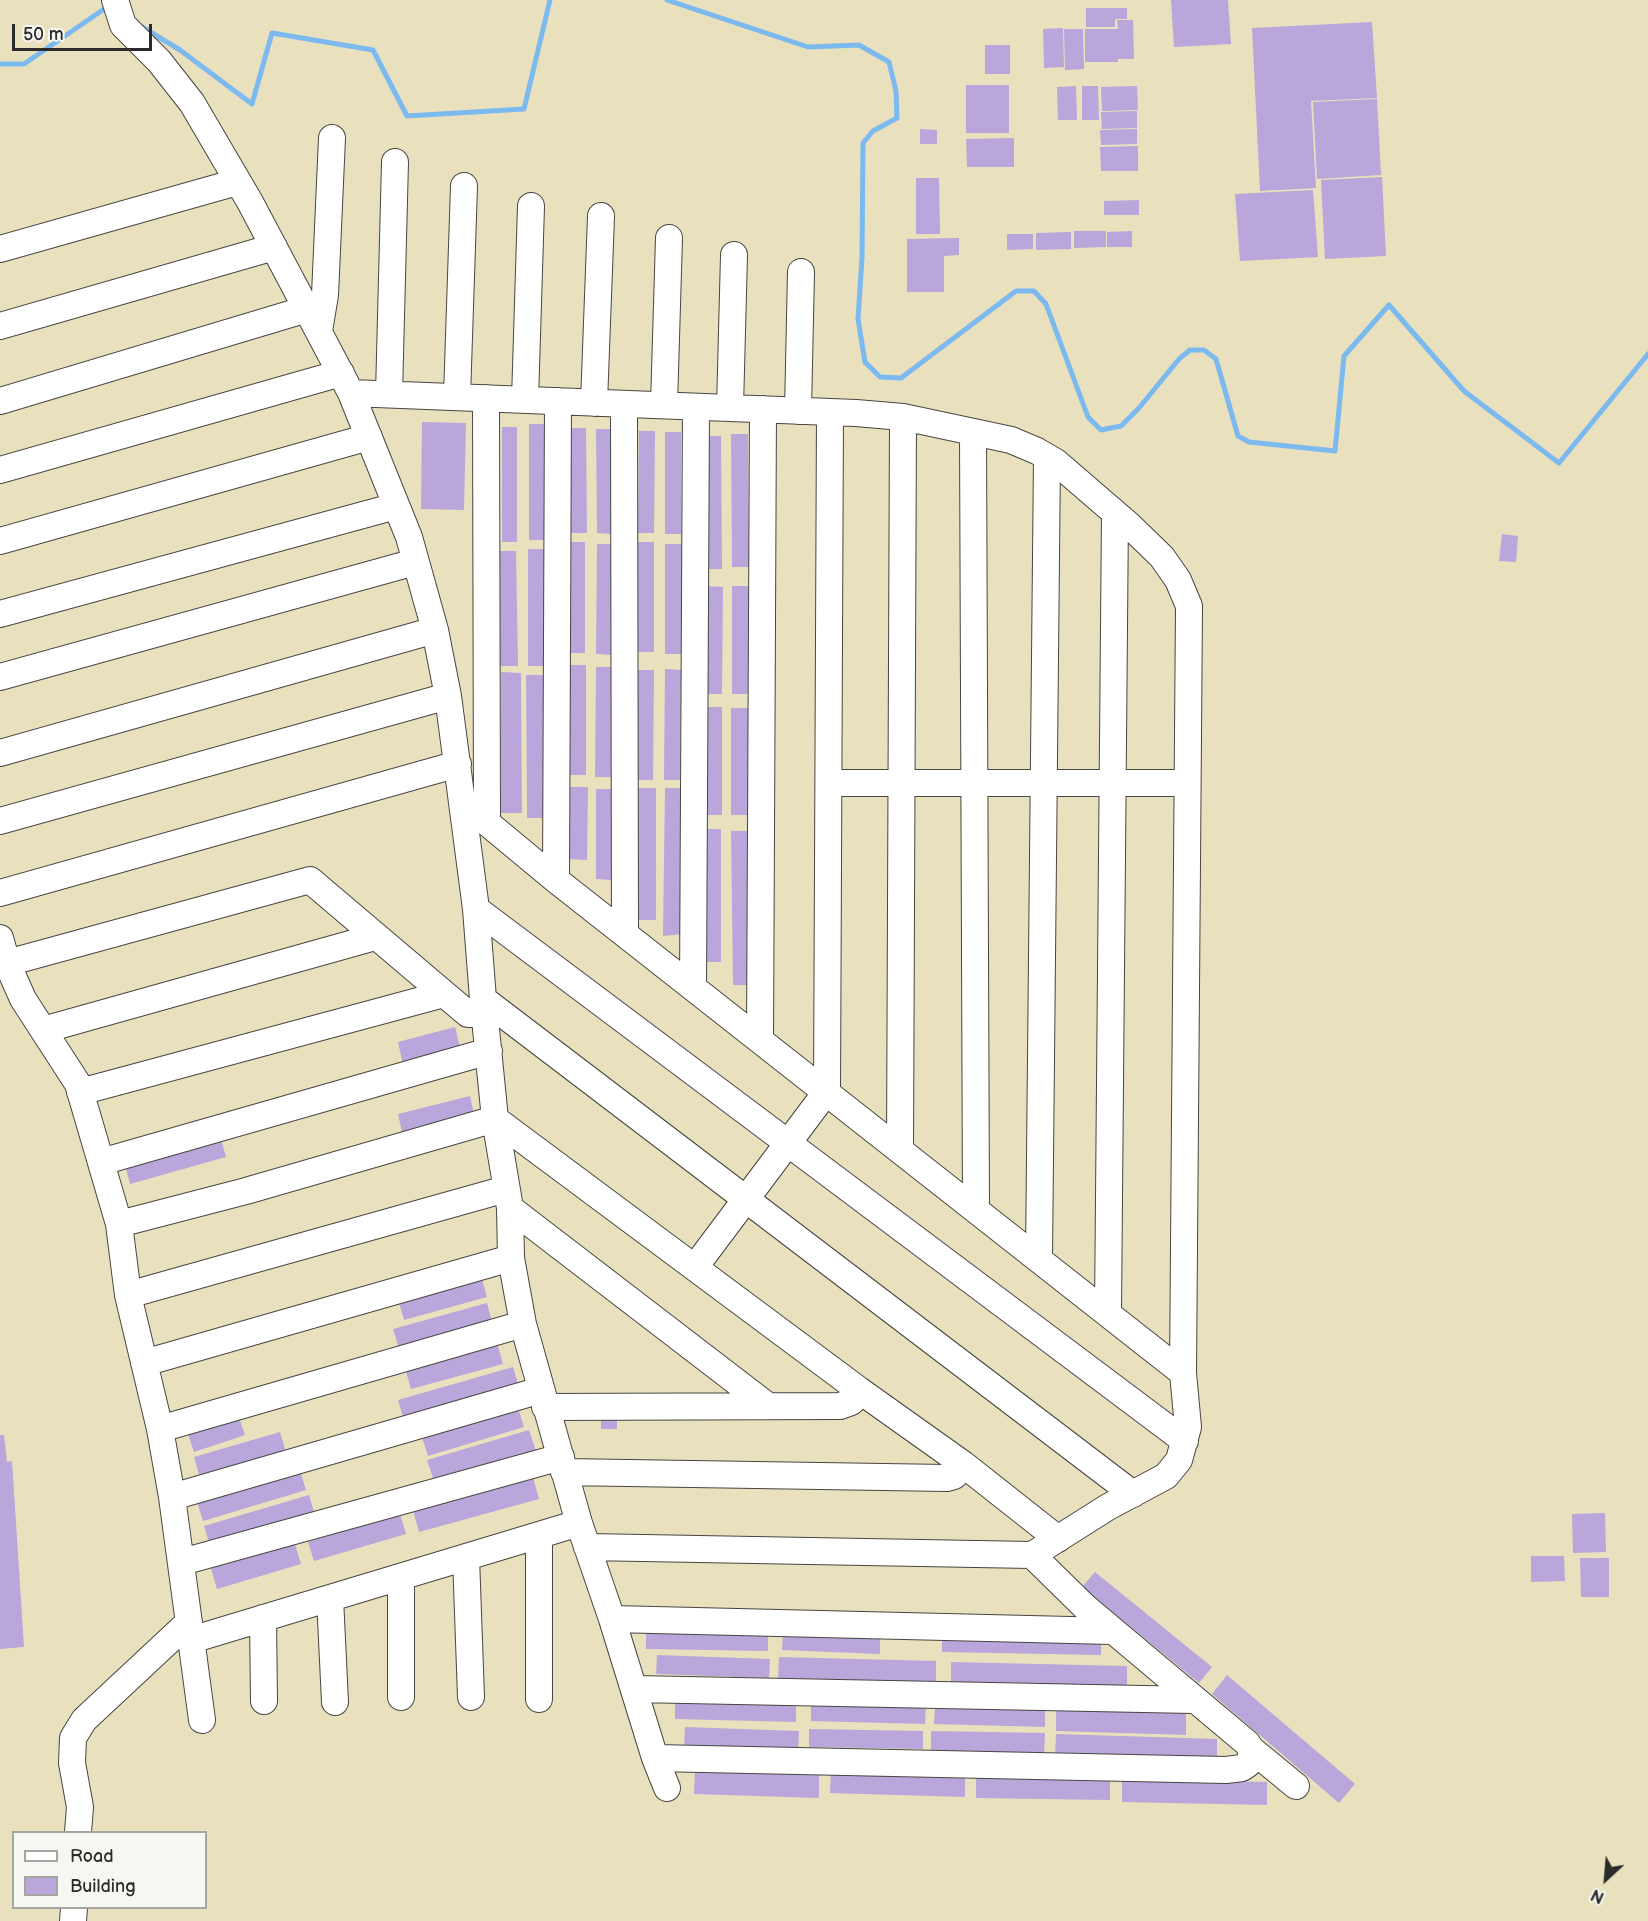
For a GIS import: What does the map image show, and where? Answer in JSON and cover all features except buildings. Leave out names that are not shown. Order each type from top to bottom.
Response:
[{"type":"street","points":[[115,0],[123,25],[159,61],[192,103],[274,247],[346,383],[416,562],[435,630],[458,765],[476,909],[495,1119],[508,1198],[511,1258],[523,1324],[583,1535],[655,1758],[667,1788]]},
{"type":"street","points":[[0,401],[313,320],[325,295],[332,138]]},
{"type":"street","points":[[389,394],[395,162]]},
{"type":"street","points":[[0,249],[237,182]]},
{"type":"street","points":[[457,397],[464,186]]},
{"type":"street","points":[[525,400],[531,206]]},
{"type":"street","points":[[594,403],[601,216]]},
{"type":"street","points":[[664,405],[669,238]]},
{"type":"street","points":[[0,326],[274,247]]},
{"type":"street","points":[[730,408],[734,255]]},
{"type":"street","points":[[798,411],[801,272]]},
{"type":"street","points":[[0,470],[346,383],[389,394],[903,417],[1011,440],[1056,462],[1162,557],[1178,580],[1189,606],[1183,1373],[1188,1427],[1179,1460],[1166,1476],[1032,1555],[539,1535],[263,1618],[190,1631],[84,1720],[73,1738],[72,1763],[80,1807],[78,1831]]},
{"type":"street","points":[[486,398],[487,821]]},
{"type":"street","points":[[556,880],[558,401]]},
{"type":"street","points":[[624,404],[625,934]]},
{"type":"street","points":[[693,987],[696,407]]},
{"type":"street","points":[[760,1039],[763,409]]},
{"type":"street","points":[[695,1267],[827,1091],[830,412]]},
{"type":"street","points":[[900,1149],[903,417]]},
{"type":"street","points":[[973,432],[976,1208]]},
{"type":"street","points":[[0,541],[369,437]]},
{"type":"street","points":[[1039,1258],[1047,457]]},
{"type":"street","points":[[0,614],[396,506]]},
{"type":"street","points":[[1108,1312],[1115,513]]},
{"type":"street","points":[[0,677],[416,562]]},
{"type":"street","points":[[0,753],[435,630]]},
{"type":"street","points":[[0,821],[448,696]]},
{"type":"street","points":[[0,893],[458,765]]},
{"type":"street","points":[[830,783],[1187,783]]},
{"type":"street","points":[[462,802],[556,880],[1183,1373]]},
{"type":"street","points":[[7,963],[310,880],[468,1014],[483,1006]]},
{"type":"street","points":[[476,909],[1185,1442]]},
{"type":"street","points":[[43,1030],[375,937]]},
{"type":"street","points":[[0,938],[7,963],[23,999],[78,1084],[119,1224],[128,1295],[160,1429],[172,1497],[202,1720]]},
{"type":"street","points":[[80,1092],[444,994]]},
{"type":"street","points":[[483,1006],[745,1200],[1133,1494]]},
{"type":"street","points":[[101,1162],[489,1051]]},
{"type":"street","points":[[119,1224],[257,1188],[495,1119]]},
{"type":"street","points":[[495,1119],[859,1390],[963,1464],[1058,1539]]},
{"type":"street","points":[[128,1295],[508,1198]]},
{"type":"street","points":[[508,1198],[768,1406]]},
{"type":"street","points":[[144,1363],[511,1258]]},
{"type":"street","points":[[160,1429],[523,1324]]},
{"type":"street","points":[[172,1497],[543,1398],[768,1406],[840,1406],[851,1402],[859,1390]]},
{"type":"street","points":[[182,1562],[562,1464],[947,1478],[954,1476],[963,1464]]},
{"type":"street","points":[[539,1535],[539,1699]]},
{"type":"street","points":[[1032,1555],[1112,1631],[1296,1786]]},
{"type":"street","points":[[466,1557],[471,1697]]},
{"type":"street","points":[[401,1577],[401,1696]]},
{"type":"street","points":[[330,1598],[335,1702]]},
{"type":"street","points":[[263,1618],[264,1701]]},
{"type":"street","points":[[612,1619],[1112,1631]]},
{"type":"street","points":[[634,1689],[1194,1700]]},
{"type":"street","points":[[655,1758],[1226,1770],[1242,1768],[1248,1764],[1251,1749]]},
{"type":"waterway","points":[[142,27],[180,50],[252,104],[272,33],[373,50],[407,116],[524,109],[550,0]]},
{"type":"waterway","points":[[667,0],[808,47],[859,45],[889,62],[896,91],[897,118],[873,131],[863,143],[862,258],[858,319],[865,362],[880,377],[901,378],[1016,291],[1034,291],[1046,304],[1088,417],[1101,430],[1121,426],[1139,408],[1179,359],[1190,350],[1204,350],[1216,359],[1238,436],[1249,442],[1335,451],[1344,356],[1389,305],[1464,391],[1559,463],[1648,354]]},
{"type":"waterway","points":[[0,64],[24,64],[107,7],[110,9]]}]
